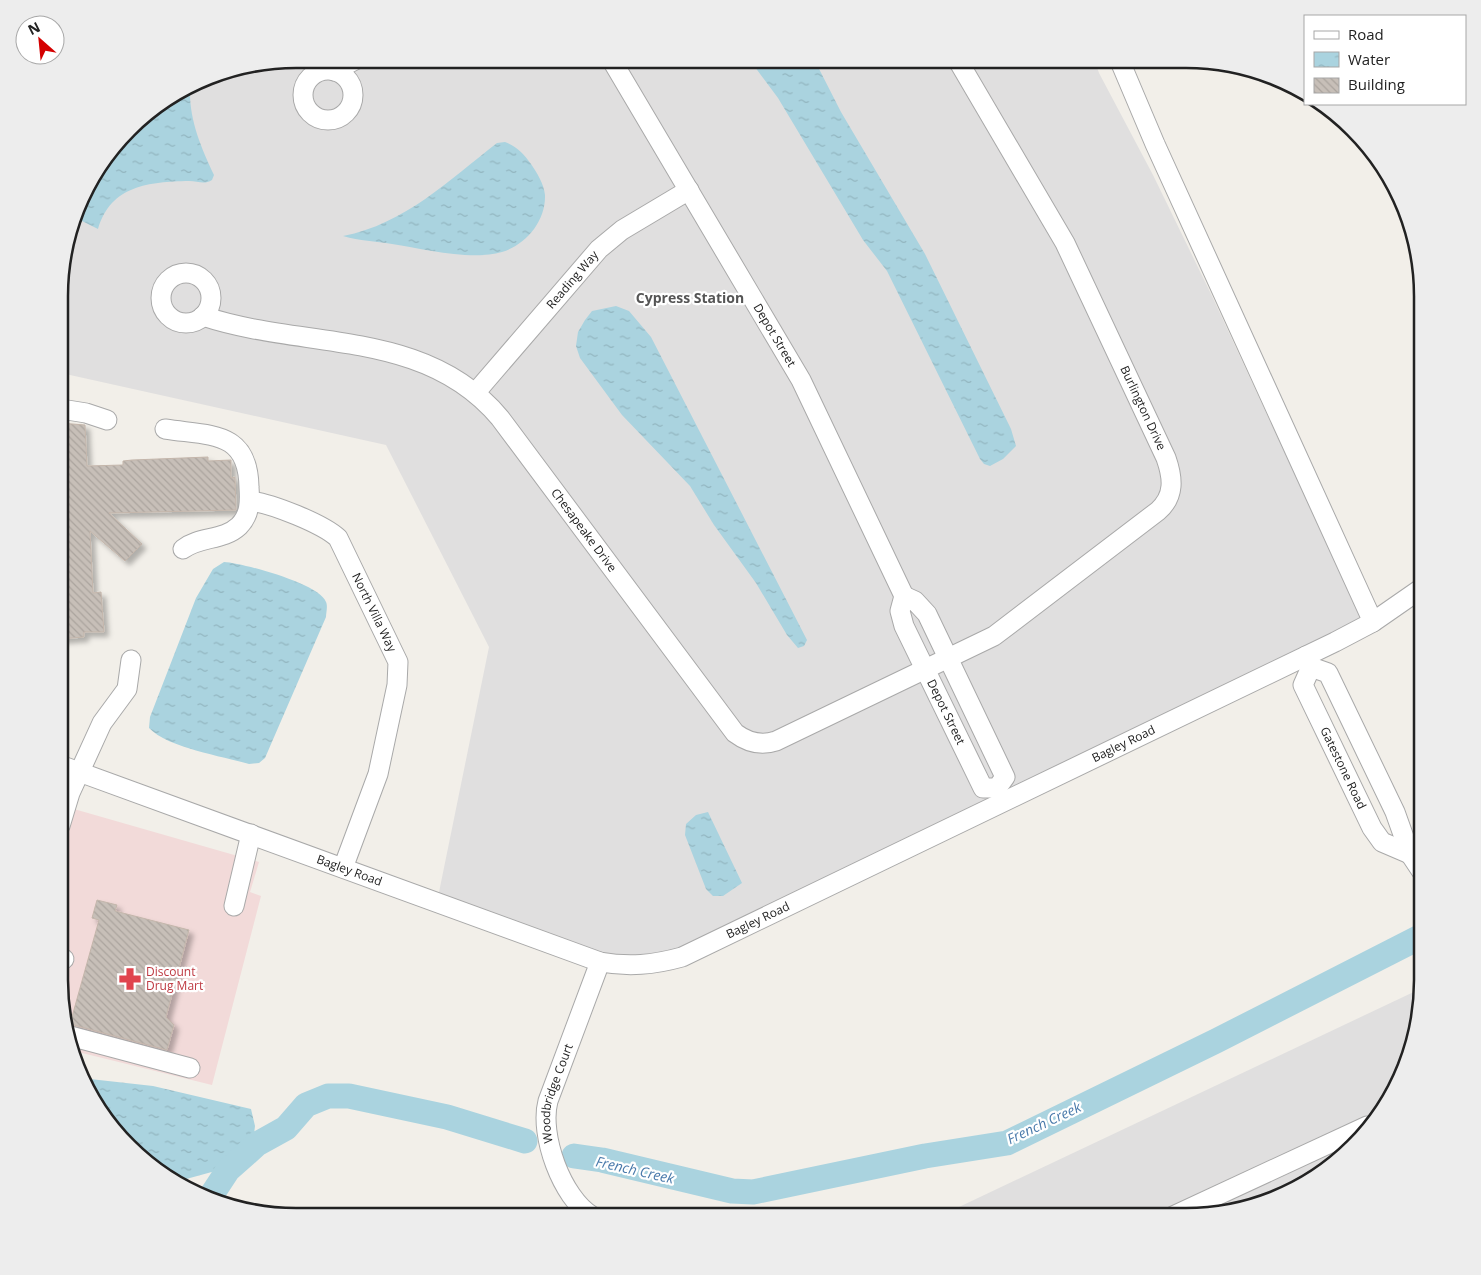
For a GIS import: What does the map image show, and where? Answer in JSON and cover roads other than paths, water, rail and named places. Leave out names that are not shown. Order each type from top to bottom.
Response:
[{"type":"street","points":[[334,71],[340,68]]},
{"type":"street","name":"Depot Street","points":[[616,68],[800,380],[904,596],[915,601],[924,610],[1005,777],[1000,795],[983,788],[925,669],[902,620],[900,611],[904,596]]},
{"type":"street","name":"Burlington Drive","points":[[925,669],[982,642],[1005,628],[1158,511],[1168,500],[1172,482],[1166,458],[1074,260],[962,68]]},
{"type":"street","points":[[1124,68],[1155,144],[1373,622]]},
{"type":"street","name":"Reading Way","points":[[476,392],[604,244],[622,230],[689,190]]},
{"type":"street","name":"Chesapeake Drive","points":[[203,316],[236,326],[410,357],[445,371],[476,392],[500,418],[719,714],[740,738],[758,744],[776,741],[925,669]]},
{"type":"street","points":[[68,410],[86,413],[107,420]]},
{"type":"street","points":[[165,429],[215,437],[237,447],[248,468],[250,501],[247,516],[231,532],[196,541],[184,550]]},
{"type":"street","name":"North Villa Way","points":[[250,501],[270,506],[327,529],[338,538],[398,662],[397,685],[378,774],[343,868]]},
{"type":"street","name":"Bagley Road","points":[[68,768],[600,962],[623,966],[647,965],[682,957],[1000,795],[1309,662],[1414,594]]},
{"type":"street","points":[[68,800],[102,723],[127,688],[131,660]]},
{"type":"street","points":[[1309,662],[1328,673],[1395,812],[1410,854],[1414,860]]},
{"type":"street","name":"Gatestone Road","points":[[1309,662],[1303,684],[1364,814],[1382,842],[1410,854]]},
{"type":"street","points":[[234,906],[251,834]]},
{"type":"street","name":"Woodbridge Court","points":[[582,1208],[575,1203],[547,1140],[545,1118],[548,1102],[600,962]]},
{"type":"street","points":[[75,1037],[190,1068]]},
{"type":"street","points":[[1191,1208],[1356,1131]]},
{"type":"water","points":[[756,68],[819,68],[841,112],[925,254],[1011,429],[1016,446],[1003,459],[990,466],[984,464],[980,459],[887,271],[863,240],[778,98]]},
{"type":"water","points":[[190,94],[194,122],[200,144],[214,175],[212,180],[204,183],[189,181],[160,183],[133,189],[112,203],[104,214],[98,229],[81,220],[91,195],[106,169],[124,145],[145,124]]},
{"type":"water","points":[[505,142],[516,148],[528,160],[540,179],[545,195],[542,214],[533,231],[511,249],[490,254],[462,255],[343,236],[386,222],[406,211],[444,186],[497,143]]},
{"type":"water","points":[[616,306],[629,311],[651,337],[807,640],[804,646],[798,648],[787,635],[756,583],[714,525],[690,486],[622,415],[580,358],[576,346],[578,332],[585,320],[592,311]]},
{"type":"water","points":[[224,562],[263,570],[296,582],[321,595],[327,604],[326,617],[265,758],[259,763],[249,764],[182,746],[158,735],[149,728],[150,717],[196,598],[213,569]]},
{"type":"water","points":[[708,812],[742,883],[723,896],[713,896],[706,889],[685,835],[686,824],[696,815]]},
{"type":"water","points":[[91,1079],[153,1086],[251,1109],[255,1126],[253,1142],[219,1170],[185,1179],[169,1169],[145,1151],[124,1130],[98,1094]]},
{"type":"waterway","name":"French Creek","points":[[574,1156],[602,1160],[732,1191],[753,1192],[925,1156],[1007,1143],[1216,1041],[1414,940]]},
{"type":"waterway","name":"French Creek","points":[[214,1192],[228,1170],[257,1144],[286,1128],[306,1105],[328,1096],[349,1096],[447,1117],[525,1141]]},
{"type":"place","name":"Discount Drug Mart","points":[[130,979]]},
{"type":"district","name":"Cypress Station","points":[[690,298]]}]
